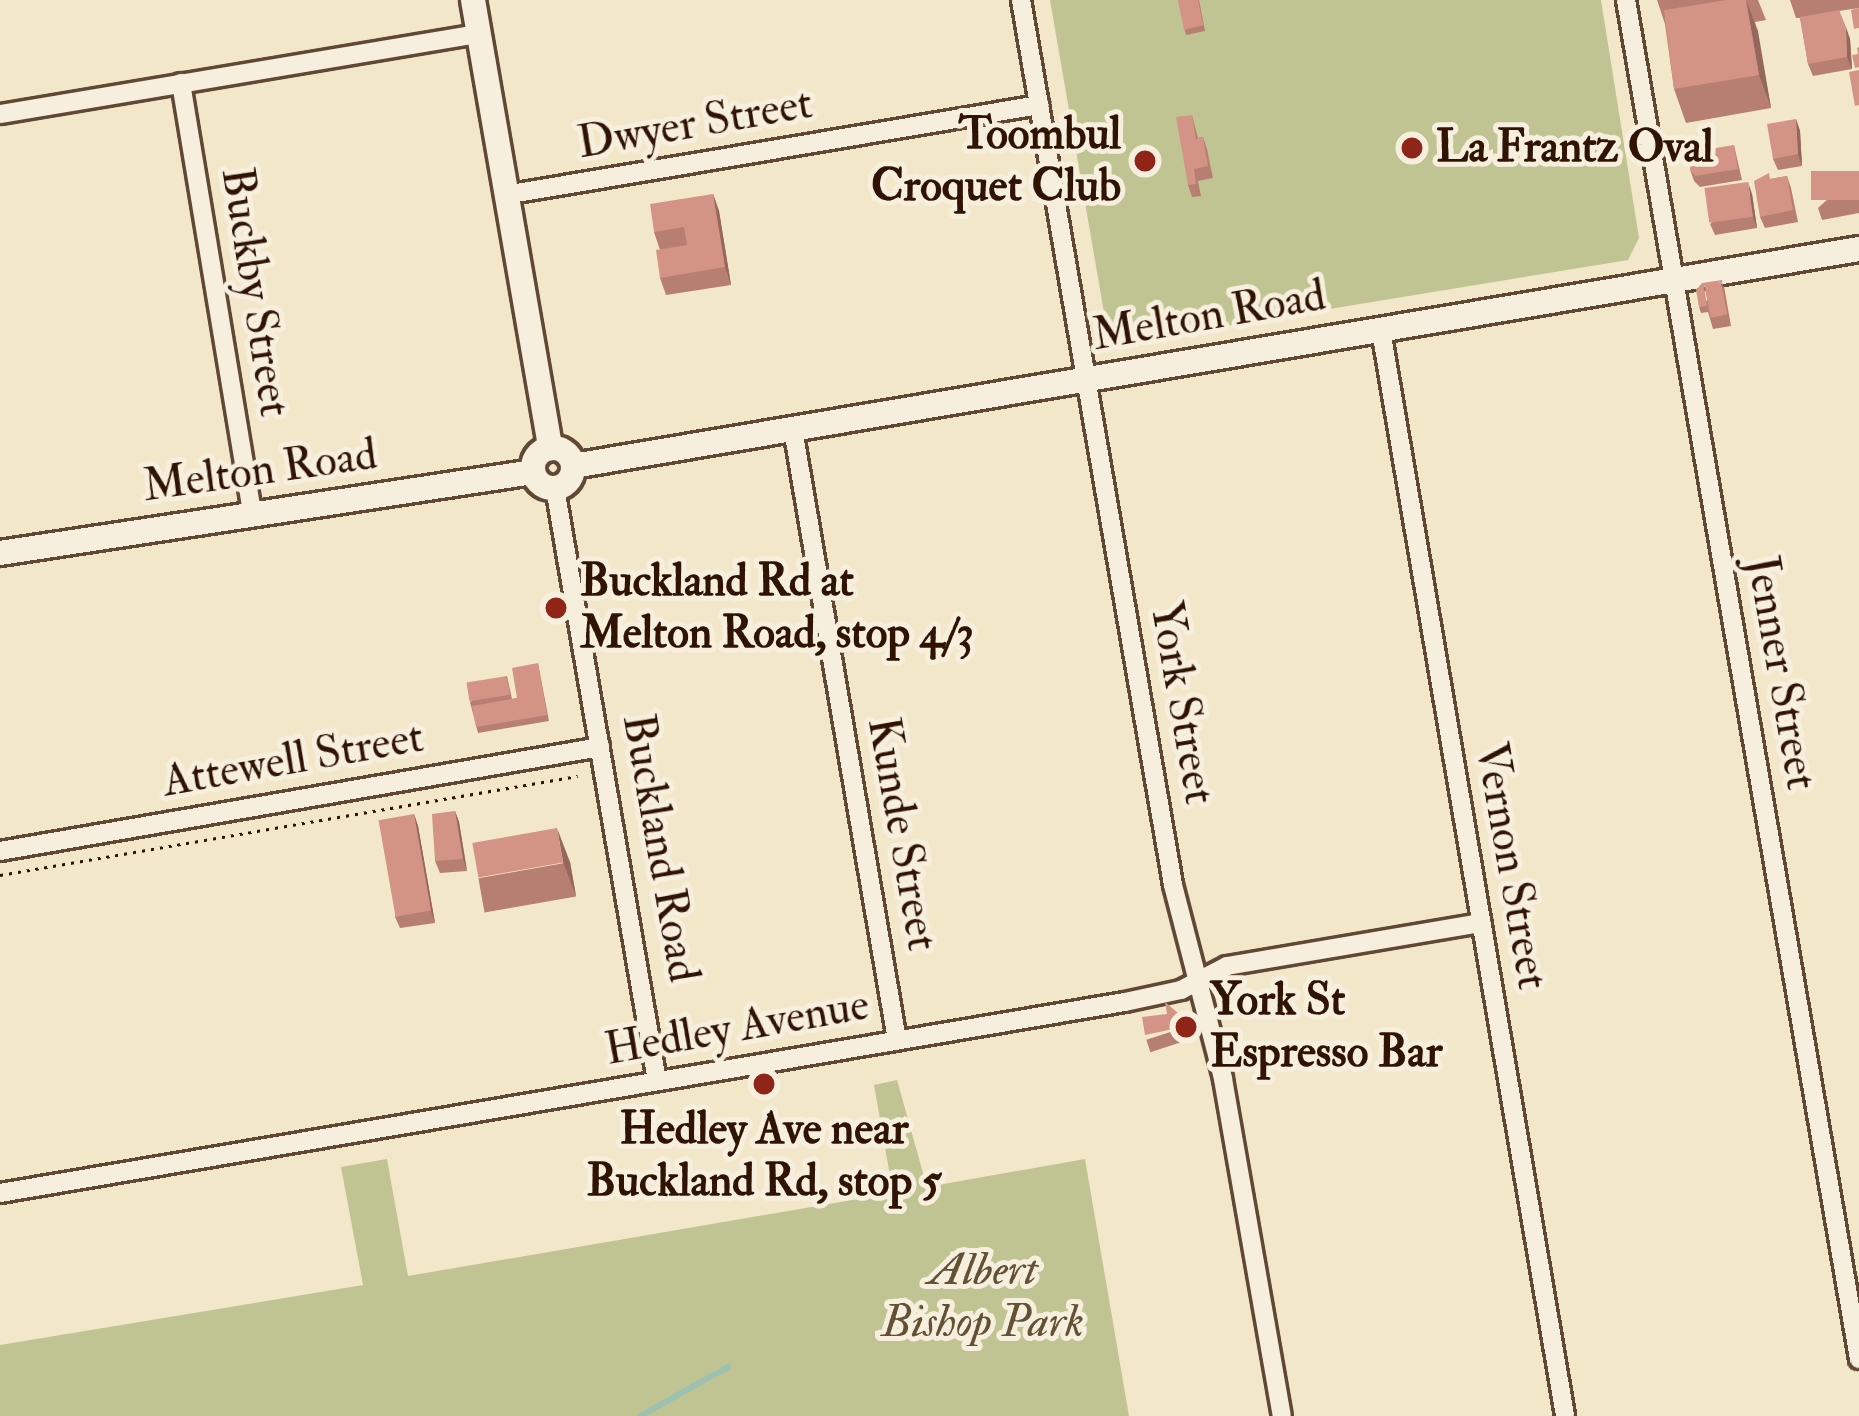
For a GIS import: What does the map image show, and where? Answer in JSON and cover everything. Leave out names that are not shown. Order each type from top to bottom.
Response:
[{"type":"street","points":[[472,0],[550,448]]},
{"type":"street","name":"York Street","points":[[1022,0],[1173,885],[1223,1079],[1282,1416]]},
{"type":"street","name":"Jenner Street","points":[[1627,0],[1859,1359]]},
{"type":"street","points":[[0,114],[478,34]]},
{"type":"street","name":"Buckby Street","points":[[181,83],[251,513]]},
{"type":"street","name":"Dwyer Street","points":[[505,195],[1039,105]]},
{"type":"street","name":"Melton Road","points":[[573,466],[1859,249]]},
{"type":"street","name":"Vernon Street","points":[[1381,330],[1565,1416]]},
{"type":"street","name":"Kunde Street","points":[[794,429],[897,1040]]},
{"type":"street","points":[[550,448],[562,450],[573,466],[570,478],[556,488],[538,482],[532,472],[534,459],[550,448]]},
{"type":"street","name":"Melton Road","points":[[0,553],[532,472]]},
{"type":"street","name":"Buckland Road","points":[[556,488],[657,1081]]},
{"type":"street","name":"Attewell Street","points":[[0,850],[600,747]]},
{"type":"street","name":"Hedley Avenue","points":[[0,1193],[1159,995],[1227,966],[1481,923]]},
{"type":"path","points":[[0,875],[578,776]]},
{"type":"green space","points":[[1050,0],[1601,0],[1639,238],[1628,260],[1123,343],[1106,324]]},
{"type":"green space","name":"Albert Bishop Park","points":[[897,1080],[927,1187],[1085,1159],[1129,1416],[0,1416],[0,1345],[363,1285],[341,1167],[387,1159],[408,1276],[893,1193],[874,1085]]},
{"type":"building","points":[[1178,0],[1198,0],[1203,25],[1184,30]]},
{"type":"building","points":[[1746,0],[1759,75],[1674,89],[1664,10]]},
{"type":"building","points":[[1859,8],[1859,28],[1854,29],[1851,10]]},
{"type":"building","points":[[1839,10],[1846,27],[1847,57],[1808,64],[1800,17]]},
{"type":"building","points":[[1859,70],[1859,105],[1855,106],[1849,72]]},
{"type":"building","name":"Toombul Croquet Club","points":[[1192,115],[1196,139],[1203,137],[1208,166],[1194,169],[1196,184],[1188,185],[1176,117]]},
{"type":"building","points":[[1796,119],[1798,154],[1773,159],[1767,124]]},
{"type":"building","points":[[1734,145],[1738,169],[1695,176],[1690,169],[1691,152]]},
{"type":"building","points":[[1811,171],[1859,171],[1859,200],[1811,200]]},
{"type":"building","points":[[1769,173],[1770,179],[1787,176],[1793,210],[1760,217],[1754,181]]},
{"type":"building","points":[[1748,182],[1753,217],[1709,223],[1704,188]]},
{"type":"building","points":[[713,194],[725,267],[660,278],[656,250],[687,245],[684,227],[654,232],[650,204]]},
{"type":"building","points":[[1722,280],[1723,288],[1721,282],[1704,286],[1707,306],[1699,307],[1696,290],[1702,283]]},
{"type":"building","points":[[1721,282],[1727,314],[1711,318],[1704,285]]},
{"type":"building","points":[[538,663],[547,715],[476,727],[472,706],[517,698],[512,668]]},
{"type":"building","points":[[507,676],[510,695],[469,701],[467,682]]},
{"type":"building","points":[[455,811],[463,859],[435,861],[432,814]]},
{"type":"building","points":[[414,814],[431,911],[396,917],[379,820]]},
{"type":"building","points":[[557,828],[563,862],[478,877],[472,843]]},
{"type":"building","points":[[1165,1002],[1192,1025],[1145,1035],[1142,1017],[1167,1014]]},
{"type":"waterway","points":[[640,1416],[728,1367]]},
{"type":"place","name":"La Frantz Oval","points":[[1412,148]]},
{"type":"place","name":"Toombul Croquet Club","points":[[1145,161]]},
{"type":"place","name":"Buckland Rd at Melton Road, stop 4/3","points":[[556,608]]},
{"type":"place","name":"York St Espresso Bar","points":[[1186,1027]]},
{"type":"place","name":"Hedley Ave near Buckland Rd, stop 5","points":[[764,1084]]}]
